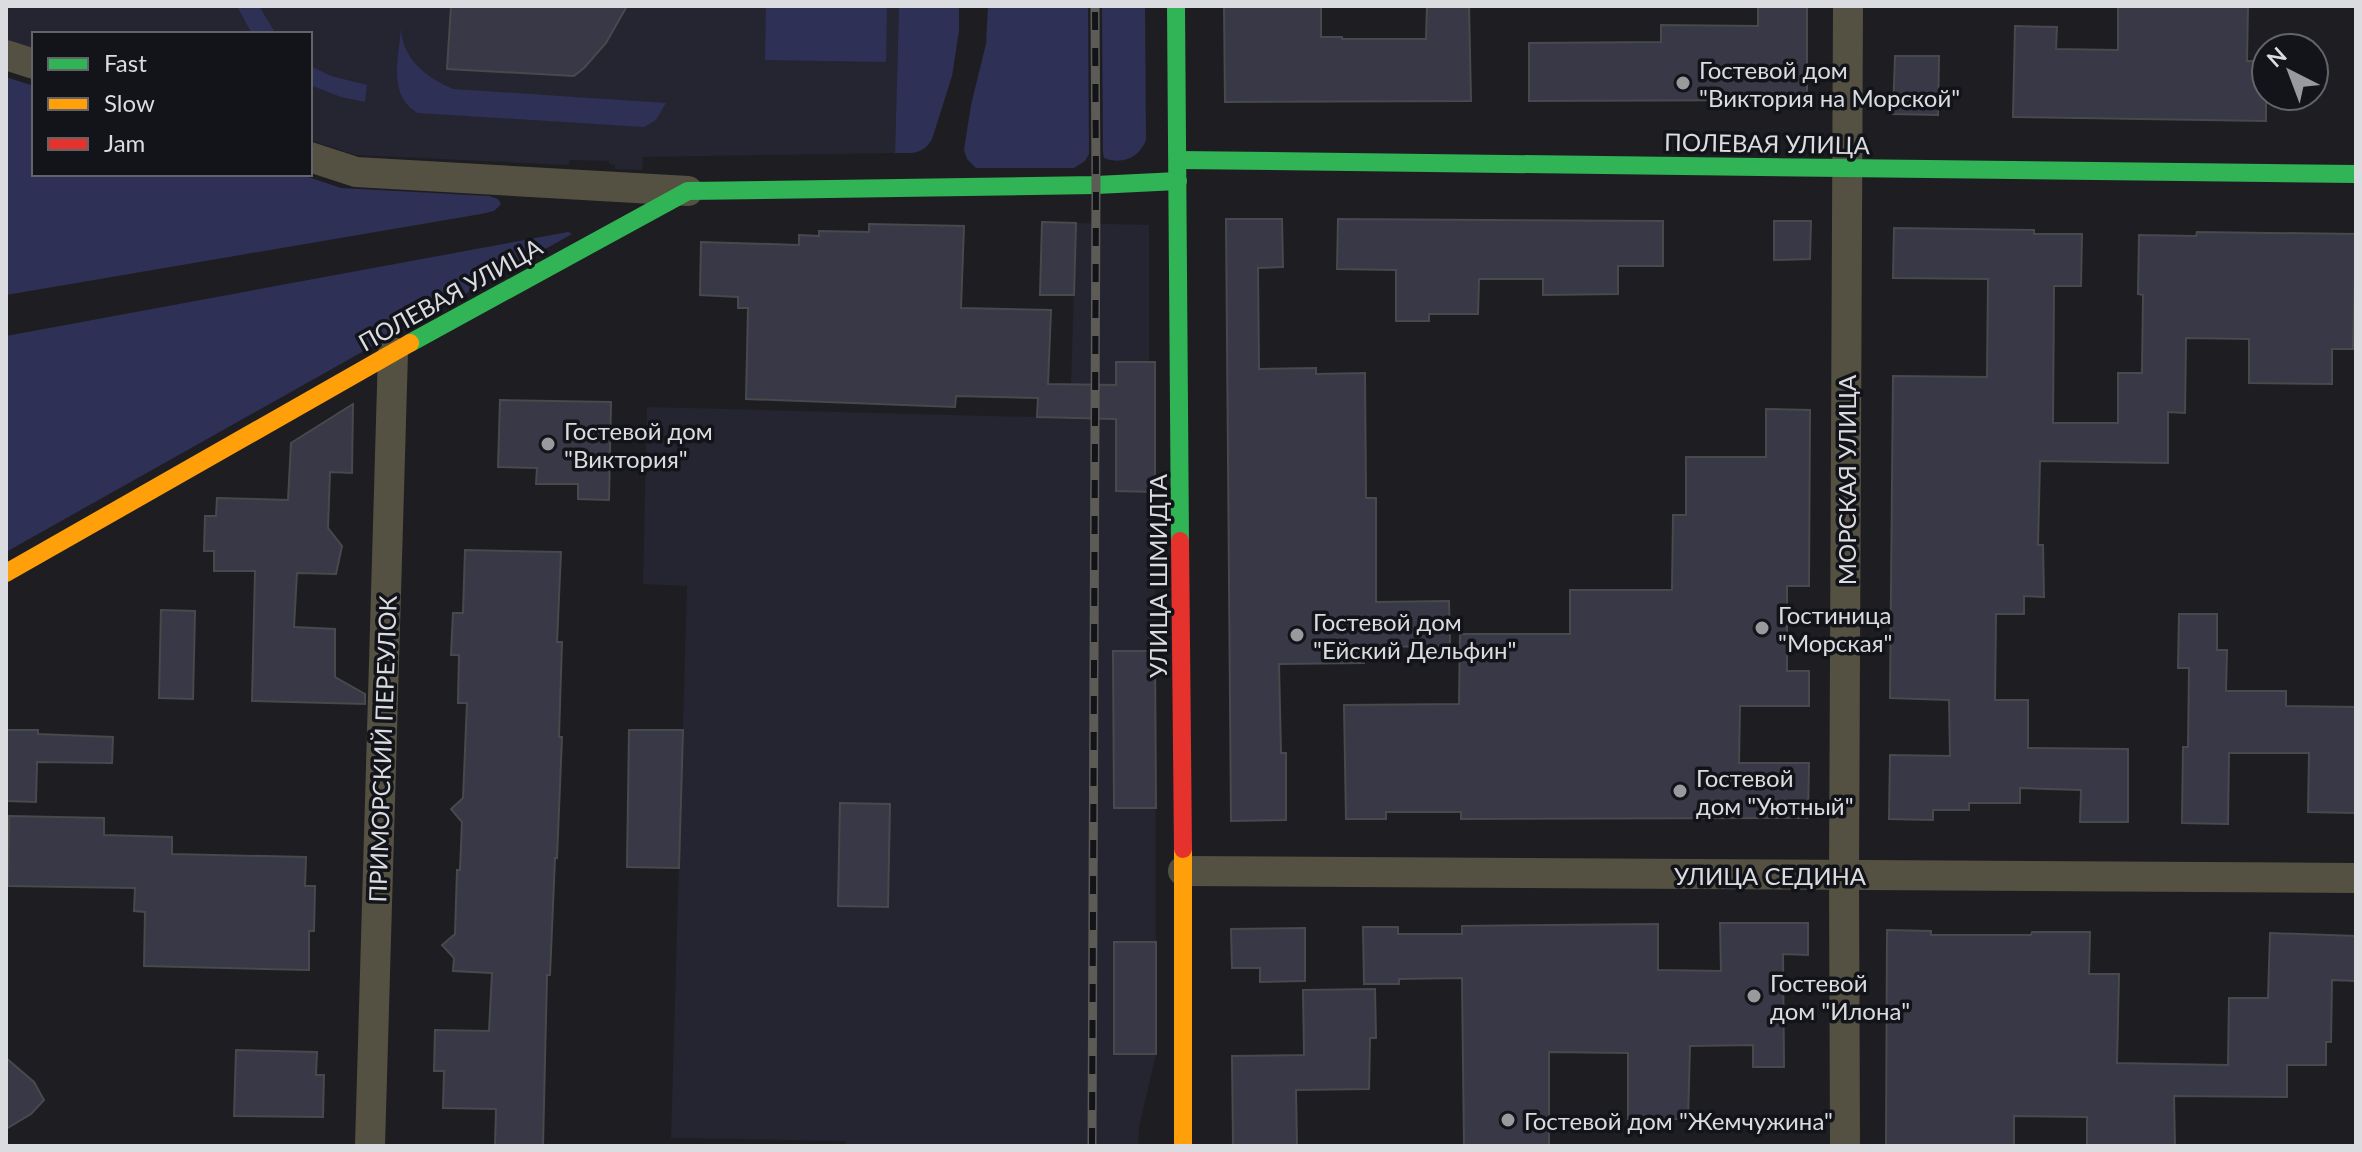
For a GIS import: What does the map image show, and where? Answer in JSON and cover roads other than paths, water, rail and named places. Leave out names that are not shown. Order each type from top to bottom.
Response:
[{"type":"street","name":"УЛИЦА ШМИДТА","points":[[1176,6],[1183,1146]]},
{"type":"street","name":"МОРСКАЯ УЛИЦА","points":[[1845,1146],[1848,6]]},
{"type":"street","points":[[6,55],[32,63]]},
{"type":"street","points":[[312,158],[356,172],[688,191]]},
{"type":"street","name":"ПОЛЕВАЯ УЛИЦА","points":[[1178,160],[2356,174]]},
{"type":"street","name":"ПОЛЕВАЯ УЛИЦА","points":[[6,573],[393,352],[688,191],[1178,181]]},
{"type":"street","name":"ПРИМОРСКИЙ ПЕРЕУЛОК","points":[[370,1146],[393,352]]},
{"type":"street","name":"УЛИЦА СЕДИНА","points":[[1183,871],[2356,878]]},
{"type":"railway","points":[[1092,1146],[1095,6]]},
{"type":"place","name":"Гостевой дом \"Виктория на Морской\"","points":[[1683,83]]},
{"type":"place","name":"Гостевой дом \"Виктория\"","points":[[548,444]]},
{"type":"place","name":"Гостиница \"Морская\"","points":[[1762,628]]},
{"type":"place","name":"Гостевой дом \"Ейский Дельфин\"","points":[[1297,635]]},
{"type":"place","name":"Гостевой дом \"Уютный\"","points":[[1680,791]]},
{"type":"place","name":"Гостевой дом \"Илона\"","points":[[1754,996]]},
{"type":"place","name":"Гостевой дом \"Жемчужина\"","points":[[1508,1120]]}]
